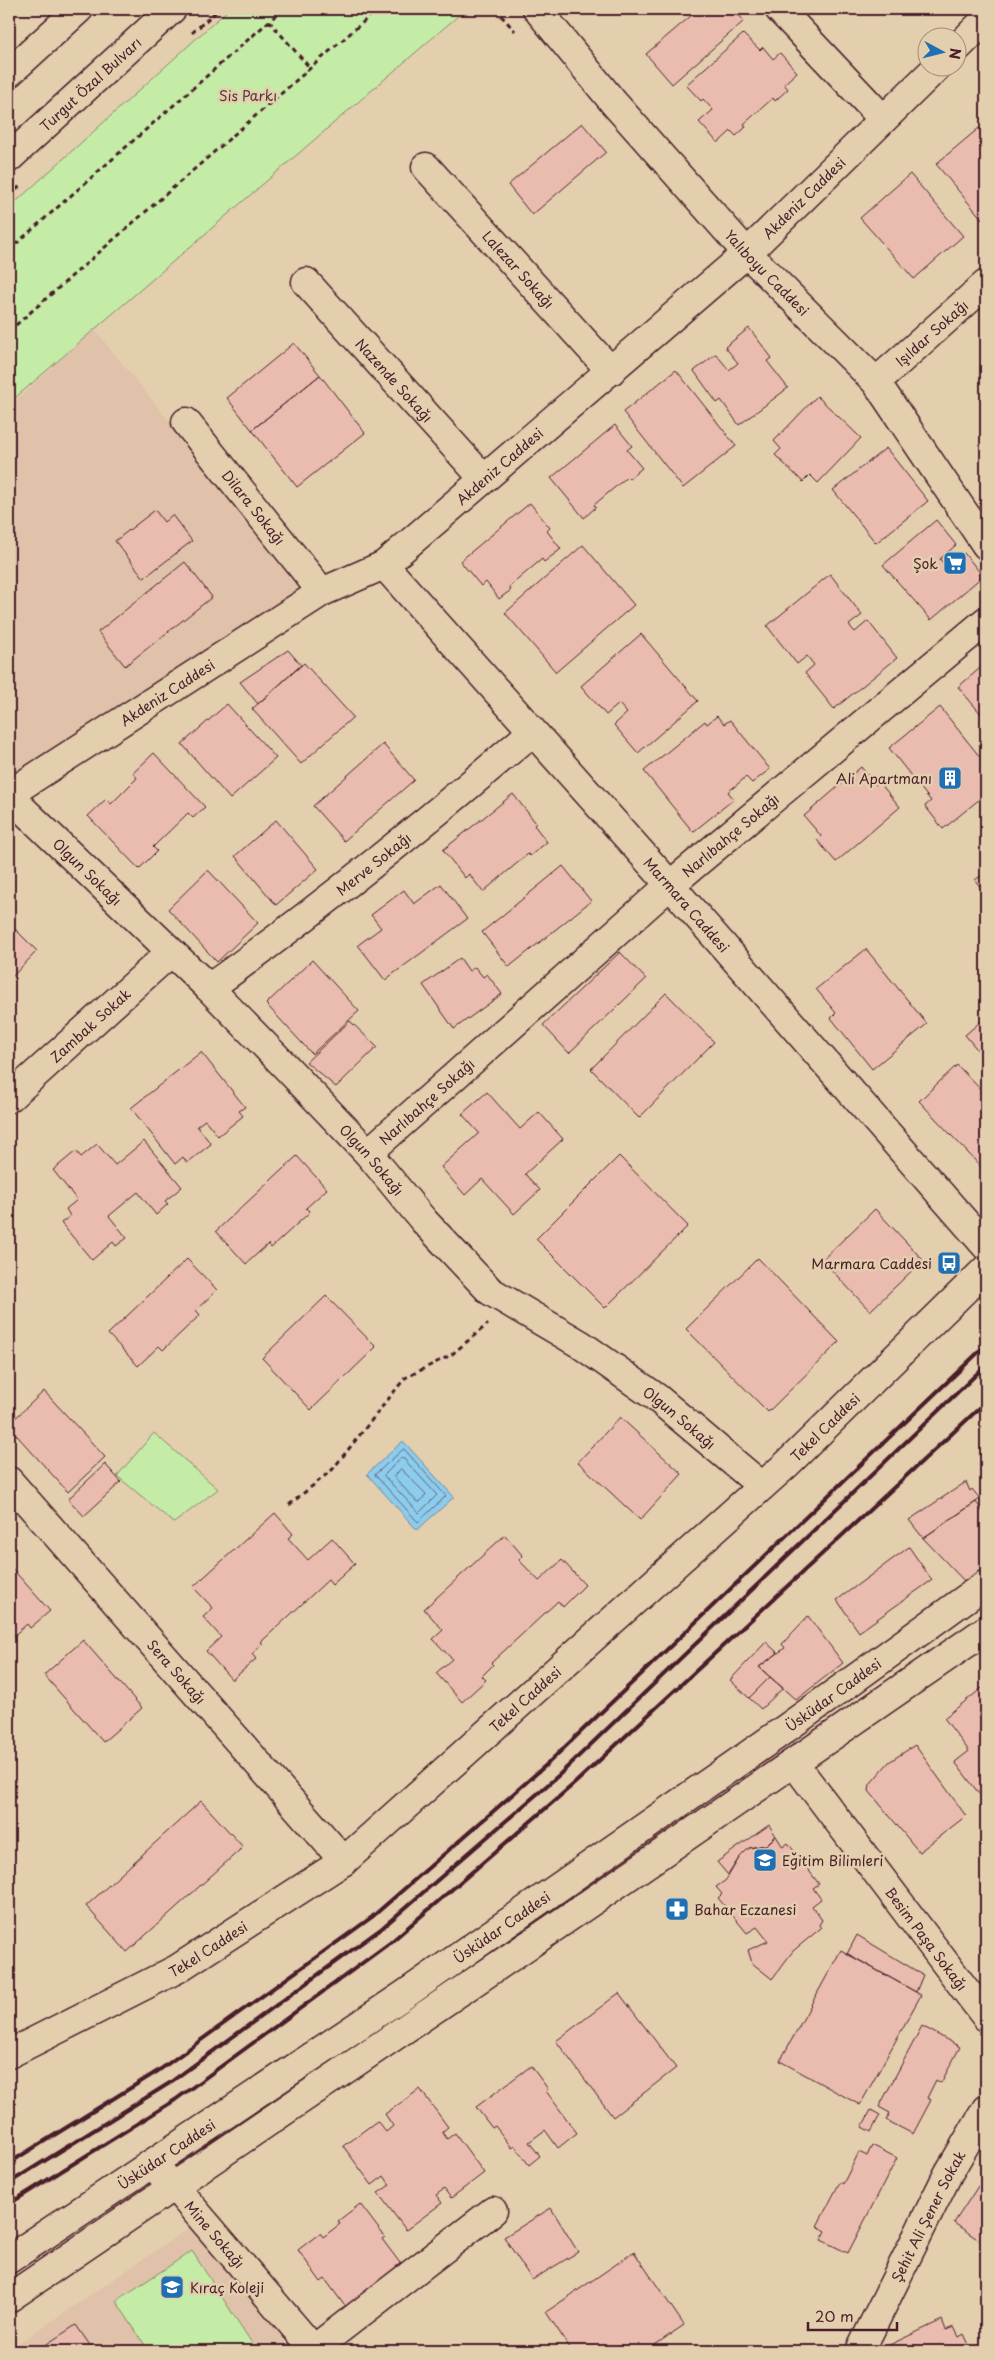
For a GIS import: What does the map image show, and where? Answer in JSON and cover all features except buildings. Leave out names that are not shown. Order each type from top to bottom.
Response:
[{"type":"main road","points":[[9,73],[79,9]]},
{"type":"main road","name":"Turgut Özal Bulvarı","points":[[9,158],[172,9]]},
{"type":"main road","name":"Yalıboyu Caddesi","points":[[536,9],[614,103],[747,253],[876,382],[986,544]]},
{"type":"main road","points":[[779,9],[883,119]]},
{"type":"main road","points":[[968,37],[986,19]]},
{"type":"main road","name":"Akdeniz Caddesi","points":[[9,795],[322,592],[384,565],[747,253],[926,78]]},
{"type":"main road","name":"Lalezar Sokağı","points":[[426,167],[611,371]]},
{"type":"main road","name":"Nazende Sokağı","points":[[306,282],[484,479]]},
{"type":"main road","name":"Işıldar Sokağı","points":[[876,382],[986,284]]},
{"type":"main road","name":"Dilara Sokağı","points":[[186,422],[322,592]]},
{"type":"main road","name":"Marmara Caddesi","points":[[384,565],[670,884],[986,1246]]},
{"type":"main road","name":"Narlıbahçe Sokağı","points":[[368,1153],[670,884],[986,621]]},
{"type":"main road","name":"Merve Sokağı","points":[[209,988],[286,934],[401,843],[532,732]]},
{"type":"main road","name":"Olgun Sokağı","points":[[9,795],[209,988],[368,1153],[424,1221],[490,1291],[580,1344],[657,1398],[762,1486]]},
{"type":"main road","name":"Zambak Sokak","points":[[9,1098],[171,952]]},
{"type":"main road","name":"Tekel Caddesi","points":[[9,2054],[177,1969],[344,1861],[762,1486],[986,1269]]},
{"type":"main road","name":"Sera Sokağı","points":[[9,1481],[344,1861]]},
{"type":"main road","name":"Üsküdar Caddesi","points":[[9,2259],[404,1996],[774,1736],[986,1584]]},
{"type":"main road","name":"Üsküdar Caddesi","points":[[9,2298],[986,1630]]},
{"type":"main road","name":"Besim Paşa Sokağı","points":[[774,1736],[986,2017]]},
{"type":"main road","name":"Şehit Ali Şener Sokak","points":[[860,2351],[948,2174],[986,2109]]},
{"type":"main road","name":"Mine Sokağı","points":[[151,2164],[173,2185],[314,2350]]},
{"type":"main road","points":[[314,2350],[493,2211]]},
{"type":"path","points":[[9,15],[16,9]]},
{"type":"path","points":[[9,250],[283,9]]},
{"type":"path","points":[[9,331],[378,9]]},
{"type":"path","points":[[269,21],[310,68]]},
{"type":"path","points":[[289,1505],[332,1470],[405,1378],[452,1355],[512,1304]]},
{"type":"shaded area","points":[[94,329],[304,586],[9,780],[9,407]]},
{"type":"shaded area","name":"Kıraç Koleji","points":[[195,2224],[292,2351],[9,2351],[9,2350]]},
{"type":"green space","name":"Sis Parkı","points":[[229,9],[466,9],[9,403],[9,208]]},
{"type":"green space","points":[[154,1433],[218,1489],[174,1523],[117,1476]]},
{"type":"green space","points":[[192,2251],[257,2351],[149,2351],[116,2301]]},
{"type":"water","points":[[403,1441],[454,1497],[417,1530],[367,1474]]},
{"type":"railway","points":[[9,2163],[158,2071],[372,1917],[545,1766],[986,1345]]},
{"type":"railway","points":[[9,2183],[168,2084],[382,1928],[559,1775],[986,1365]]},
{"type":"railway","points":[[9,2204],[175,2100],[391,1942],[575,1783],[986,1402]]},
{"type":"place","name":"Şok","points":[[955,563]]},
{"type":"place","name":"Ali Apartmanı","points":[[950,778]]},
{"type":"place","name":"Marmara Caddesi","points":[[949,1263]]},
{"type":"place","name":"Eğitim Bilimleri","points":[[765,1860]]},
{"type":"place","name":"Bahar Eczanesi","points":[[677,1909]]},
{"type":"place","name":"Kıraç Koleji","points":[[172,2287]]}]
